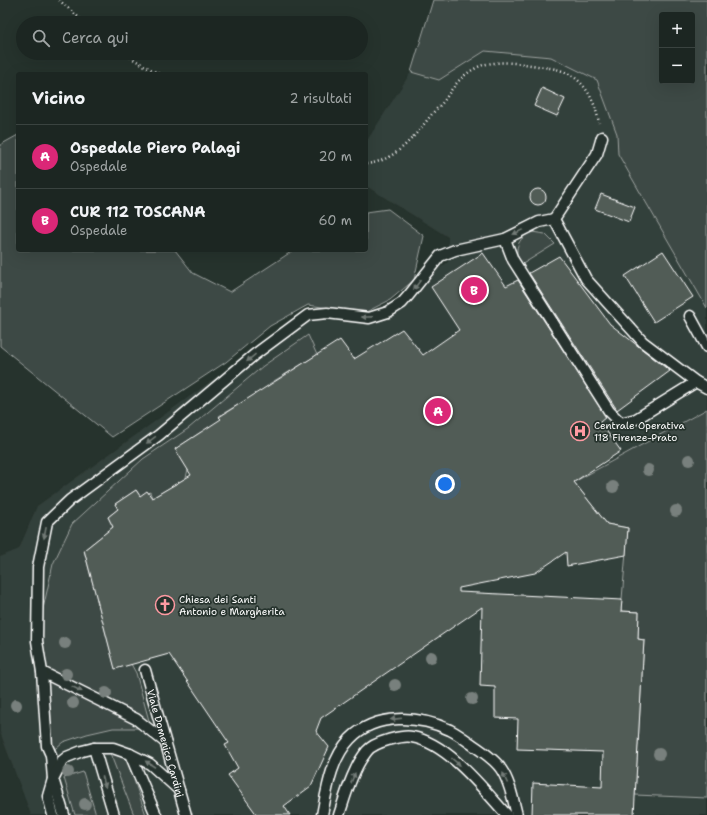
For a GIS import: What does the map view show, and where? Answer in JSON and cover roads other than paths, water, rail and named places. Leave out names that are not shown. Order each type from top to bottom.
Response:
[{"type":"lane","points":[[64,815],[53,779],[50,754],[47,746],[42,672],[37,641],[38,567],[47,522],[70,500],[165,430],[254,355],[308,315],[327,313],[369,318],[388,312],[402,303],[440,256],[455,250],[505,239],[539,222],[554,219],[597,154],[602,137]]},
{"type":"lane","points":[[554,219],[586,279],[643,342],[696,382],[707,388]]},
{"type":"lane","points":[[505,239],[513,260],[609,411],[621,423],[636,419],[696,382]]},
{"type":"lane","points":[[690,316],[707,347]]},
{"type":"lane","name":"Viale Domenico Cardini","points":[[145,670],[186,815]]},
{"type":"lane","points":[[42,672],[136,719],[165,742]]},
{"type":"lane","points":[[322,815],[327,788],[339,752],[351,738],[365,728],[380,722],[404,719],[427,721],[452,730],[482,751],[501,769],[512,794],[517,815]]},
{"type":"lane","points":[[339,815],[357,767],[368,750],[380,743],[397,737],[412,736],[426,742],[446,754],[468,772],[507,815]]},
{"type":"lane","points":[[94,748],[114,815]]},
{"type":"lane","points":[[53,815],[48,796],[53,779],[62,762],[67,757],[94,748],[113,748],[130,754],[150,764],[179,790]]},
{"type":"lane","points":[[130,754],[156,815]]},
{"type":"place","name":"CUR 112 TOSCANA","points":[[474,290]]},
{"type":"place","name":"Ospedale Piero Palagi","points":[[438,411]]},
{"type":"place","name":"Centrale Operativa 118 Firenze-Prato","points":[[580,431]]},
{"type":"place","name":"Chiesa dei Santi Antonio e Margherita","points":[[165,605]]}]
